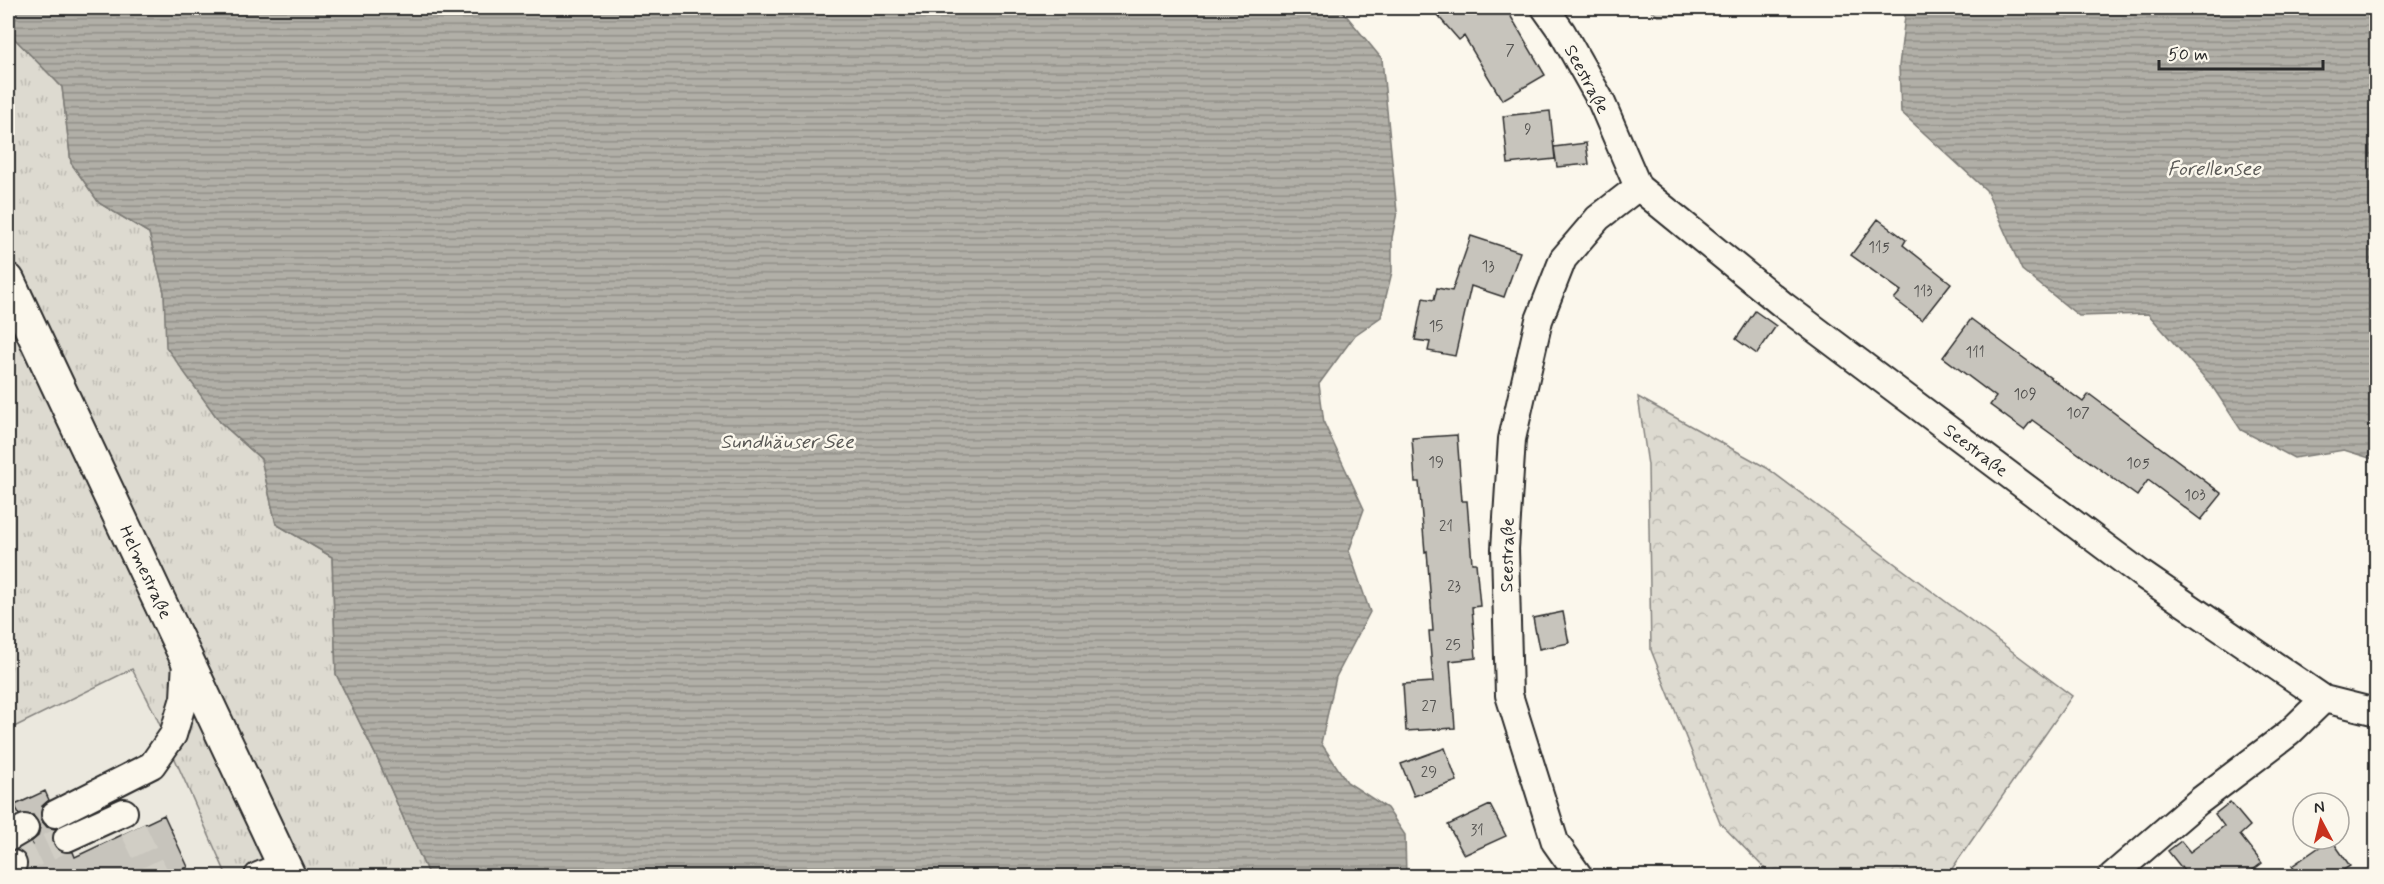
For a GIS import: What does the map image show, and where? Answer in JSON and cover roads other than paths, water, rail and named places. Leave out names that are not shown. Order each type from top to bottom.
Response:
[{"type":"main road","name":"Helmestraße","points":[[8,280],[186,661],[277,872]]},
{"type":"street","name":"Seestraße","points":[[1545,8],[1601,101],[1638,187],[1783,305],[2140,573],[2324,699],[2376,712]]},
{"type":"street","name":"Seestraße","points":[[1579,876],[1555,842],[1509,695],[1505,549],[1512,439],[1539,320],[1563,259],[1598,218],[1638,187]]},
{"type":"street","points":[[55,814],[152,765],[173,735],[184,698],[186,661]]},
{"type":"street","points":[[2112,876],[2198,802],[2289,733],[2324,699]]},
{"type":"street","points":[[67,838],[129,820],[112,785]]},
{"type":"water","name":"Sundhäuser See","points":[[8,8],[1340,8],[1382,59],[1397,212],[1392,238],[1392,272],[1381,317],[1355,335],[1319,384],[1324,423],[1364,509],[1349,551],[1370,612],[1336,677],[1321,743],[1347,782],[1387,808],[1405,835],[1406,876],[429,876],[377,758],[336,674],[332,557],[276,524],[261,459],[220,422],[166,347],[164,292],[149,233],[99,203],[71,163],[62,87],[8,32]]},
{"type":"water","name":"Forellensee","points":[[1906,8],[2376,8],[2376,460],[2344,450],[2294,458],[2241,430],[2212,386],[2148,314],[2079,316],[2022,270],[1986,190],[1901,112],[1899,66]]},
{"type":"tunnel","points":[[133,829],[156,876]]},
{"type":"tunnel","points":[[13,864],[67,838]]}]
